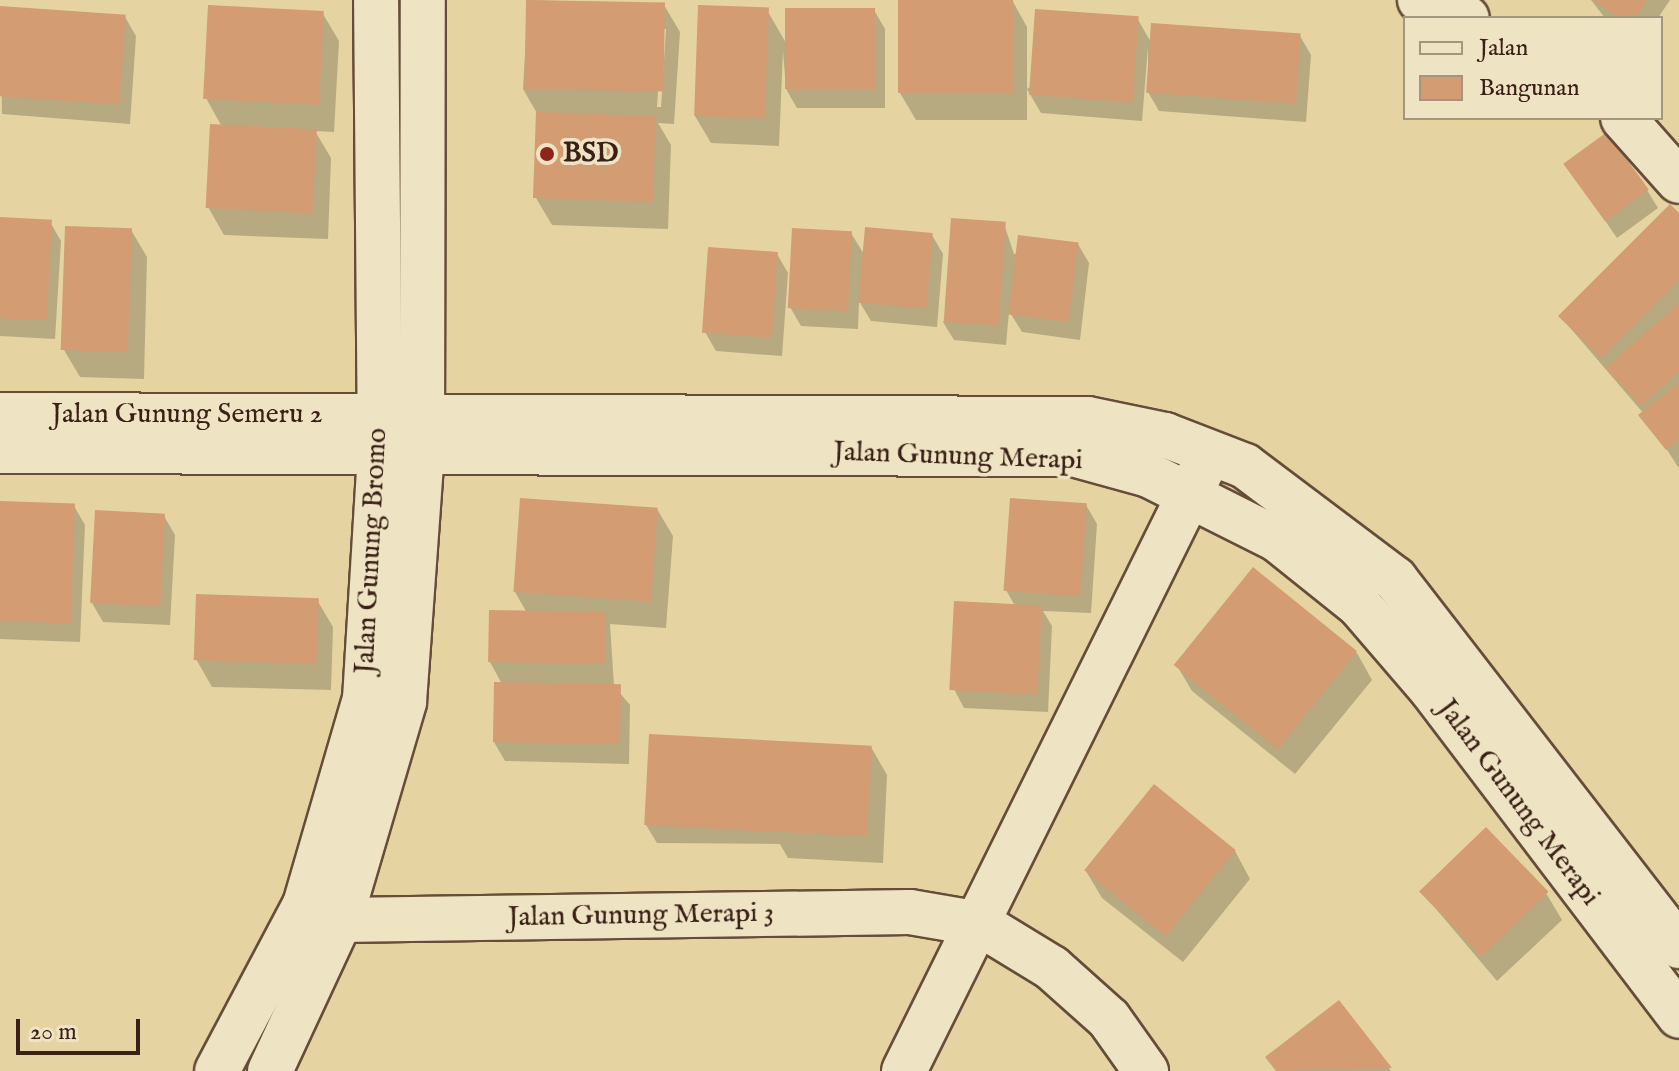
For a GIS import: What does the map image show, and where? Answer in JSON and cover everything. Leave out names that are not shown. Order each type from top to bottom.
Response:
[{"type":"street","name":"Jalan Gunung Bromo","points":[[376,0],[401,434]]},
{"type":"street","name":"Jalan Gunung Bromo","points":[[270,1071],[322,913],[365,699],[401,434],[423,0]]},
{"type":"street","points":[[1420,0],[1462,16]]},
{"type":"street","points":[[1625,120],[1679,181]]},
{"type":"street","name":"Jalan Gunung Semeru 2","points":[[0,415],[401,434]]},
{"type":"street","name":"Jalan Gunung Merapi","points":[[401,434],[1088,419],[1209,452],[1245,466],[1395,579],[1679,946]]},
{"type":"street","name":"Jalan Gunung Semeru 2","points":[[0,451],[401,434]]},
{"type":"street","name":"Jalan Gunung Merapi","points":[[401,434],[1073,454],[1192,494],[1278,540],[1359,605],[1432,690],[1679,1016]]},
{"type":"street","points":[[904,1071],[1192,494],[1209,452]]},
{"type":"street","name":"Jalan Gunung Merapi 3","points":[[322,913],[910,912],[980,924],[1052,968],[1109,1019],[1146,1071]]},
{"type":"street","name":"Jalan Gunung Bromo","points":[[217,1071],[322,913]]},
{"type":"building","points":[[526,0],[665,2],[663,91],[524,89]]},
{"type":"building","points":[[898,0],[1013,0],[1013,93],[898,93]]},
{"type":"building","points":[[1593,0],[1647,0],[1636,16],[1617,16]]},
{"type":"building","points":[[208,5],[324,11],[319,105],[203,99]]},
{"type":"building","points":[[698,5],[769,7],[765,118],[694,116]]},
{"type":"building","points":[[0,6],[126,15],[119,105],[0,96]]},
{"type":"building","points":[[785,8],[875,8],[875,89],[785,89]]},
{"type":"building","points":[[1035,9],[1139,16],[1133,102],[1029,95]]},
{"type":"building","points":[[1151,23],[1301,33],[1296,103],[1146,93]]},
{"type":"building","points":[[536,112],[656,116],[653,202],[533,198]]},
{"type":"building","points":[[210,124],[317,130],[312,213],[206,208]]},
{"type":"building","points":[[1607,132],[1649,189],[1605,221],[1563,164]]},
{"type":"building","points":[[1670,204],[1679,213],[1679,280],[1601,358],[1558,316]]},
{"type":"building","points":[[0,217],[52,220],[47,321],[0,318]]},
{"type":"building","points":[[951,218],[1006,222],[999,326],[944,322]]},
{"type":"building","points":[[65,226],[132,228],[128,352],[61,350]]},
{"type":"building","points":[[865,227],[933,233],[926,309],[858,303]]},
{"type":"building","points":[[792,228],[852,231],[848,311],[788,308]]},
{"type":"building","points":[[1018,235],[1079,242],[1069,322],[1008,314]]},
{"type":"building","points":[[708,247],[778,252],[772,338],[702,333]]},
{"type":"building","points":[[1679,303],[1679,372],[1641,406],[1606,368]]},
{"type":"building","points":[[1679,383],[1679,439],[1666,450],[1638,415]]},
{"type":"building","points":[[520,498],[658,508],[651,601],[513,592]]},
{"type":"building","points":[[1010,498],[1087,503],[1080,596],[1004,591]]},
{"type":"building","points":[[0,501],[75,504],[71,624],[0,621]]},
{"type":"building","points":[[95,510],[165,514],[160,607],[90,603]]},
{"type":"building","points":[[1253,567],[1357,651],[1278,749],[1174,665]]},
{"type":"building","points":[[196,594],[319,598],[317,664],[194,660]]},
{"type":"building","points":[[954,601],[1042,606],[1037,694],[949,690]]},
{"type":"building","points":[[489,610],[606,612],[605,664],[488,662]]},
{"type":"building","points":[[494,682],[621,684],[620,744],[493,742]]},
{"type":"building","points":[[649,734],[872,746],[867,837],[644,825]]},
{"type":"building","points":[[1154,784],[1236,850],[1166,936],[1084,870]]},
{"type":"building","points":[[1486,827],[1549,892],[1482,956],[1419,892]]},
{"type":"building","points":[[1339,1000],[1392,1068],[1276,1071],[1265,1057]]},
{"type":"place","name":"BSD","points":[[547,154]]}]
